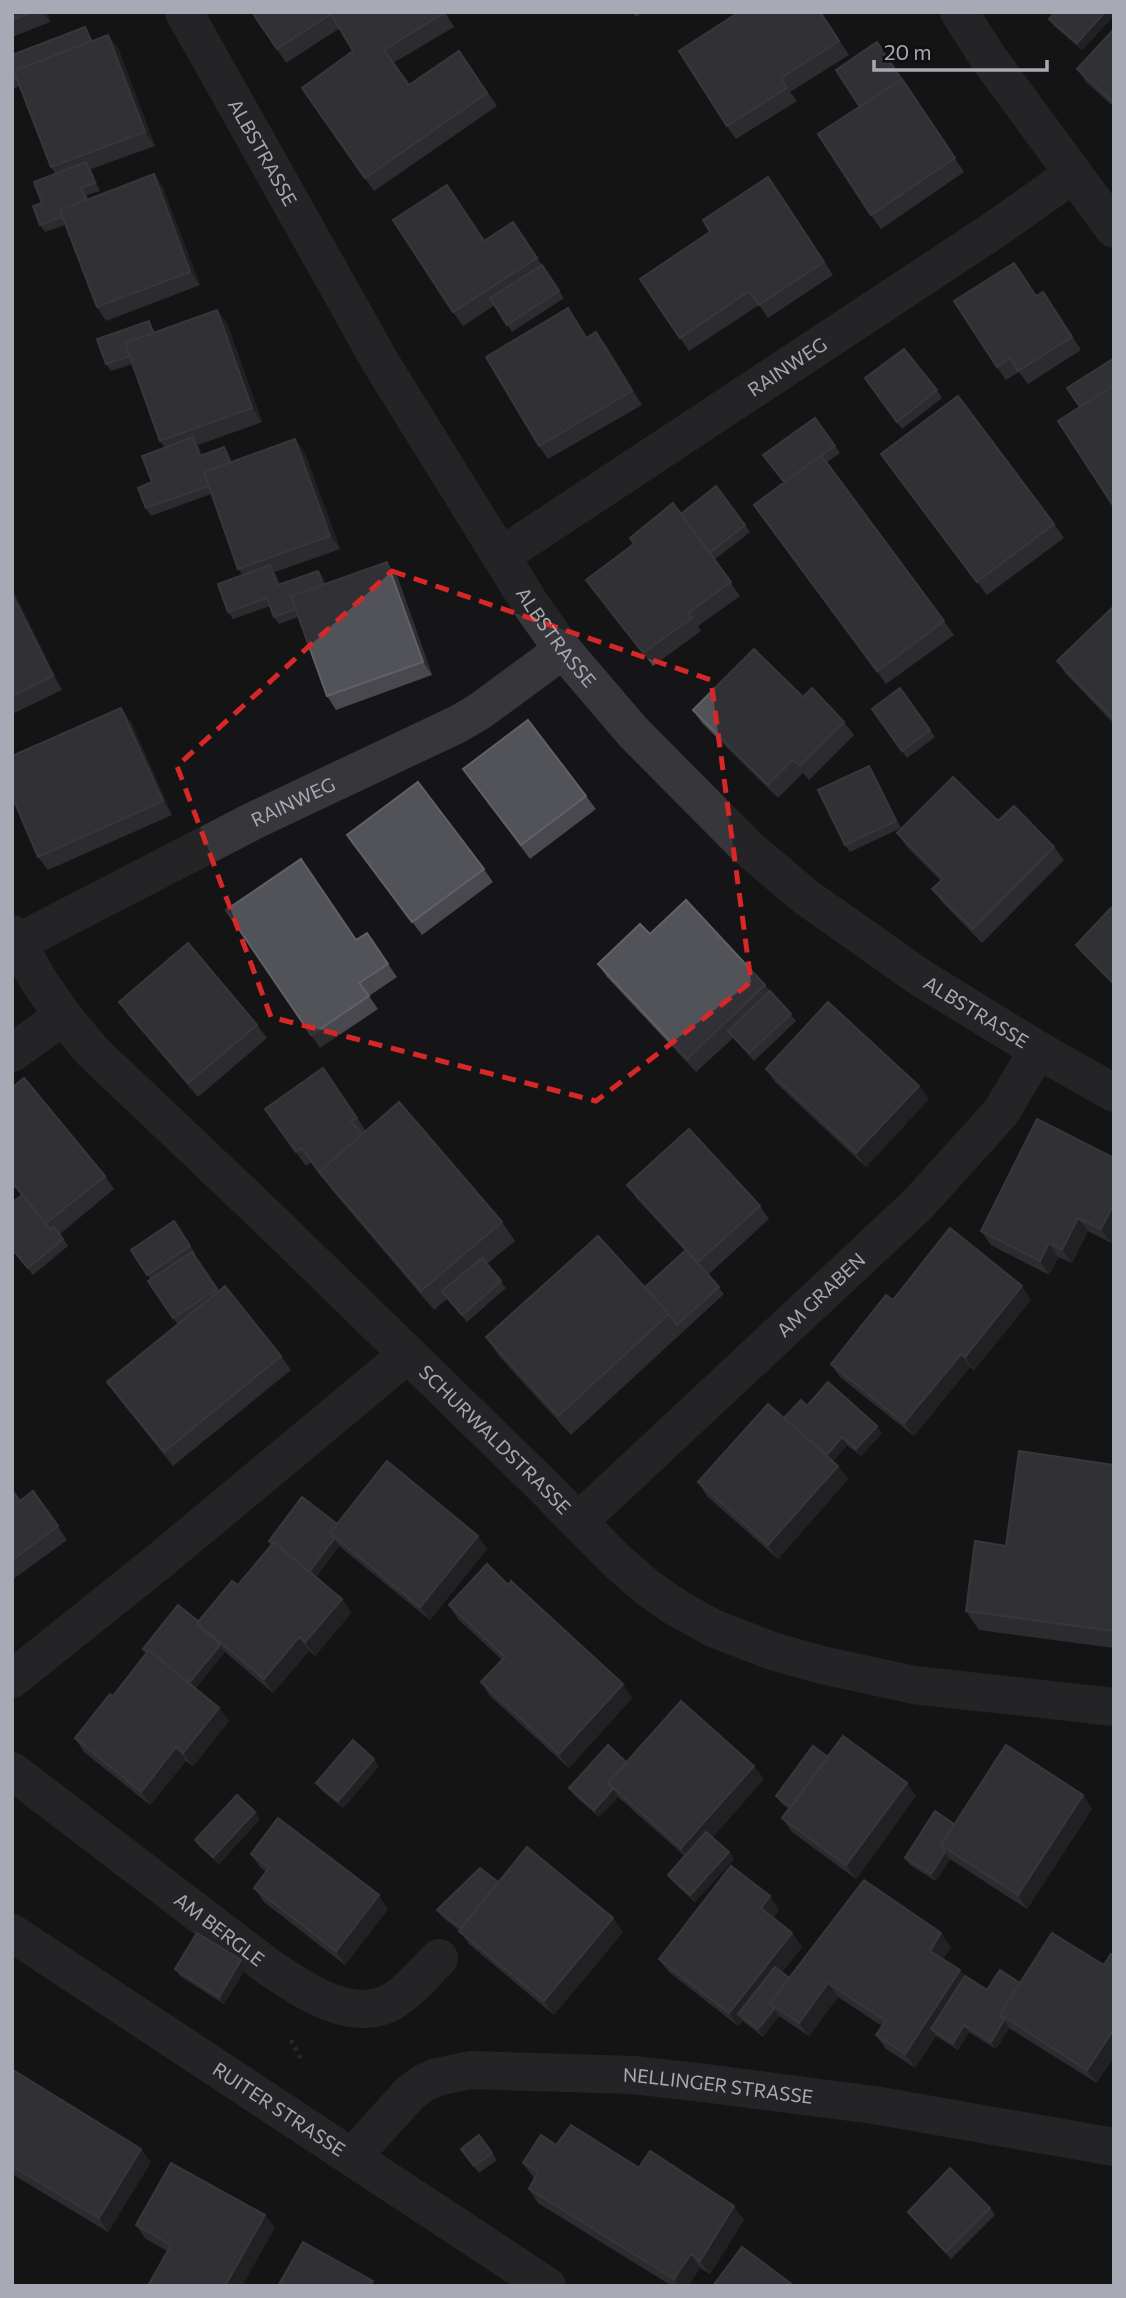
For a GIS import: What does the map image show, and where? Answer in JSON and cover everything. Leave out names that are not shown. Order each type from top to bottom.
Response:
[{"type":"street","name":"ALBSTRASSE","points":[[184,12],[381,363],[531,605],[563,650],[633,732],[749,849],[806,897],[920,978],[1114,1093]]},
{"type":"street","points":[[959,12],[986,56],[1114,229]]},
{"type":"street","name":"RAINWEG","points":[[501,556],[997,228],[1072,175]]},
{"type":"street","name":"RAINWEG","points":[[15,939],[257,819],[458,724],[563,650]]},
{"type":"street","name":"SCHURWALDSTRASSE","points":[[15,939],[63,1016],[93,1052],[648,1588],[713,1628],[772,1651],[822,1665],[914,1685],[1114,1707]]},
{"type":"street","points":[[12,1053],[63,1016]]},
{"type":"street","name":"AM GRABEN","points":[[579,1521],[918,1204],[1001,1112],[1038,1050]]},
{"type":"street","points":[[12,1679],[163,1558],[408,1354]]},
{"type":"street","name":"AM BERGLE","points":[[12,1771],[270,1968],[324,2001],[359,2008],[387,2004],[397,1998],[439,1958]]},
{"type":"street","name":"RUITER STRASSE","points":[[12,1933],[354,2156],[547,2286]]},
{"type":"street","name":"NELLINGER STRASSE","points":[[354,2156],[410,2093],[423,2083],[437,2077],[471,2070],[634,2076],[704,2082],[887,2107],[1114,2147]]},
{"type":"highlighted area","points":[[392,571],[711,680],[751,982],[596,1101],[271,1017],[177,766]]},
{"type":"building","points":[[12,12],[32,12],[12,20]]},
{"type":"building","points":[[252,12],[444,12],[384,50],[409,85],[459,51],[487,93],[365,178],[302,88],[353,51],[331,14],[277,49]]},
{"type":"building","points":[[739,12],[820,12],[839,41],[781,78],[787,88],[727,126],[679,51]]},
{"type":"building","points":[[1055,12],[1105,12],[1077,43],[1049,19]]},
{"type":"building","points":[[85,27],[91,41],[14,71],[17,78],[12,80],[12,55]]},
{"type":"building","points":[[1114,29],[1114,103],[1077,69]]},
{"type":"building","points":[[108,35],[145,132],[51,167],[14,71]]},
{"type":"building","points":[[877,42],[902,79],[860,107],[836,70]]},
{"type":"building","points":[[902,79],[955,158],[871,215],[818,134]]},
{"type":"building","points":[[86,162],[95,183],[81,188],[86,200],[60,210],[62,217],[40,225],[33,206],[42,203],[34,182]]},
{"type":"building","points":[[154,174],[190,272],[97,307],[60,210]]},
{"type":"building","points":[[768,177],[824,262],[759,305],[749,291],[680,338],[640,279],[710,232],[703,220]]},
{"type":"building","points":[[447,185],[484,241],[513,222],[537,258],[453,312],[393,220]]},
{"type":"building","points":[[1014,263],[1036,296],[1043,292],[1072,337],[1018,371],[1010,358],[997,367],[954,301]]},
{"type":"building","points":[[542,265],[559,291],[507,325],[490,298]]},
{"type":"building","points":[[568,308],[586,338],[596,332],[632,391],[539,446],[486,357]]},
{"type":"building","points":[[217,310],[252,408],[160,441],[125,343]]},
{"type":"building","points":[[149,321],[153,333],[125,343],[130,356],[106,364],[97,339]]},
{"type":"building","points":[[904,349],[937,390],[897,422],[865,378]]},
{"type":"building","points":[[1113,359],[1114,385],[1080,407],[1067,388]]},
{"type":"building","points":[[1114,385],[1114,507],[1058,421]]},
{"type":"building","points":[[958,396],[1054,524],[977,582],[881,454]]},
{"type":"building","points":[[815,418],[835,446],[784,482],[763,455]]},
{"type":"building","points":[[193,437],[200,456],[224,447],[230,463],[204,472],[209,486],[146,508],[138,488],[152,482],[142,456]]},
{"type":"building","points":[[295,439],[330,536],[238,569],[204,472]]},
{"type":"building","points":[[821,455],[944,621],[877,671],[754,505]]},
{"type":"building","points":[[716,486],[745,525],[709,553],[681,514]]},
{"type":"building","points":[[673,503],[731,582],[688,613],[692,618],[643,653],[586,580],[634,544],[630,538]]},
{"type":"building","points":[[387,562],[423,662],[327,696],[291,596]]},
{"type":"building","points":[[270,565],[278,585],[318,571],[323,585],[291,596],[295,609],[274,617],[267,598],[228,612],[218,584]]},
{"type":"building","points":[[12,594],[53,676],[12,696]]},
{"type":"building","points":[[1114,606],[1114,720],[1057,661]]},
{"type":"building","points":[[754,649],[803,697],[812,688],[844,722],[800,766],[793,760],[768,785],[693,710]]},
{"type":"building","points":[[900,688],[930,730],[902,751],[872,709]]},
{"type":"building","points":[[121,708],[163,801],[38,857],[12,796],[12,756]]},
{"type":"building","points":[[528,720],[586,796],[521,845],[463,769]]},
{"type":"building","points":[[869,766],[896,821],[845,845],[818,790]]},
{"type":"building","points":[[953,777],[998,821],[1014,806],[1054,847],[973,929],[932,889],[943,879],[897,833]]},
{"type":"building","points":[[418,782],[484,869],[412,922],[347,835]]},
{"type":"building","points":[[301,859],[356,940],[367,933],[388,964],[359,983],[369,996],[311,1035],[226,910]]},
{"type":"building","points":[[686,900],[765,985],[687,1059],[598,964],[640,924],[650,934]]},
{"type":"building","points":[[1111,908],[1114,911],[1113,983],[1076,945]]},
{"type":"building","points":[[188,943],[257,1025],[188,1083],[119,1002]]},
{"type":"building","points":[[770,991],[791,1014],[749,1053],[728,1031]]},
{"type":"building","points":[[828,1002],[919,1086],[856,1153],[766,1069]]},
{"type":"building","points":[[323,1068],[357,1118],[351,1121],[362,1134],[319,1172],[302,1148],[296,1152],[265,1109]]},
{"type":"building","points":[[24,1078],[105,1176],[46,1223],[12,1182],[12,1088]]},
{"type":"building","points":[[399,1102],[502,1222],[421,1291],[319,1172]]},
{"type":"building","points":[[1037,1119],[1114,1158],[1114,1204],[1101,1229],[1078,1218],[1062,1250],[1049,1243],[1040,1261],[981,1231]]},
{"type":"building","points":[[689,1129],[760,1206],[698,1262],[627,1185]]},
{"type":"building","points":[[22,1195],[51,1230],[54,1227],[63,1239],[28,1268],[12,1249],[12,1203]]},
{"type":"building","points":[[174,1221],[190,1246],[147,1275],[131,1250]]},
{"type":"building","points":[[950,1228],[1022,1286],[965,1357],[961,1354],[904,1423],[831,1364],[886,1295],[893,1300]]},
{"type":"building","points":[[598,1236],[669,1314],[558,1416],[486,1337]]},
{"type":"building","points":[[686,1250],[719,1287],[677,1325],[645,1287]]},
{"type":"building","points":[[192,1252],[217,1289],[173,1318],[148,1281]]},
{"type":"building","points":[[482,1258],[501,1281],[462,1315],[442,1291]]},
{"type":"building","points":[[225,1286],[281,1356],[164,1452],[107,1382]]},
{"type":"building","points":[[828,1382],[877,1426],[856,1449],[842,1437],[827,1455],[784,1418],[801,1400],[807,1406]]},
{"type":"building","points":[[768,1404],[838,1466],[768,1545],[698,1482]]},
{"type":"building","points":[[1019,1451],[1114,1465],[1114,1631],[966,1611],[975,1541],[1006,1546]]},
{"type":"building","points":[[387,1461],[478,1536],[420,1607],[330,1533]]},
{"type":"building","points":[[12,1490],[20,1501],[33,1491],[58,1526],[12,1560]]},
{"type":"building","points":[[302,1497],[337,1524],[330,1533],[334,1539],[309,1572],[274,1542],[273,1544],[269,1541]]},
{"type":"building","points":[[274,1542],[342,1599],[305,1642],[299,1637],[264,1679],[197,1623],[232,1581],[238,1585]]},
{"type":"building","points":[[487,1564],[508,1585],[511,1581],[623,1684],[559,1754],[481,1682],[505,1657],[449,1605]]},
{"type":"building","points":[[178,1605],[198,1621],[202,1629],[220,1645],[189,1683],[149,1650],[147,1652],[143,1649]]},
{"type":"building","points":[[149,1650],[219,1708],[183,1753],[176,1747],[141,1792],[75,1738]]},
{"type":"building","points":[[681,1701],[754,1766],[681,1848],[608,1783]]},
{"type":"building","points":[[843,1736],[907,1783],[846,1865],[782,1818]]},
{"type":"building","points":[[353,1740],[374,1759],[338,1801],[316,1783]]},
{"type":"building","points":[[608,1745],[627,1763],[608,1783],[613,1789],[594,1810],[569,1788]]},
{"type":"building","points":[[1006,1745],[1083,1795],[1018,1895],[941,1845]]},
{"type":"building","points":[[813,1746],[828,1757],[791,1807],[776,1796]]},
{"type":"building","points":[[237,1795],[255,1812],[213,1857],[195,1840]]},
{"type":"building","points":[[935,1811],[954,1824],[941,1845],[945,1852],[931,1874],[905,1858]]},
{"type":"building","points":[[278,1818],[379,1895],[336,1951],[254,1888],[269,1868],[251,1854]]},
{"type":"building","points":[[706,1832],[729,1852],[690,1895],[668,1875]]},
{"type":"building","points":[[527,1847],[613,1918],[544,2001],[459,1931]]},
{"type":"building","points":[[731,1866],[770,1896],[761,1908],[792,1933],[729,2013],[659,1959]]},
{"type":"building","points":[[480,1868],[498,1882],[461,1928],[437,1910]]},
{"type":"building","points":[[864,1880],[941,1933],[930,1951],[960,1970],[905,2054],[876,2035],[886,2021],[828,1983],[799,2023],[770,2003]]},
{"type":"building","points":[[197,1933],[241,1960],[219,1997],[175,1969]]},
{"type":"building","points":[[1052,1933],[1104,1965],[1111,1954],[1114,1955],[1114,2029],[1087,2070],[1000,2014]]},
{"type":"building","points":[[775,1967],[789,1978],[770,2003],[774,2009],[758,2029],[738,2014]]},
{"type":"building","points":[[1000,1970],[1020,1983],[1000,2014],[1004,2020],[991,2042],[964,2025],[953,2043],[931,2029],[965,1976],[987,1990]]},
{"type":"building","points":[[13,2070],[141,2149],[99,2218],[12,2166]]},
{"type":"building","points":[[571,2125],[639,2168],[650,2151],[734,2206],[700,2261],[691,2254],[674,2279],[529,2189],[538,2172],[523,2163],[541,2135],[556,2145]]},
{"type":"building","points":[[479,2135],[492,2153],[474,2166],[461,2149]]},
{"type":"building","points":[[171,2163],[265,2215],[225,2286],[148,2286],[171,2245],[136,2225]]},
{"type":"building","points":[[950,2168],[990,2208],[946,2252],[908,2212]]},
{"type":"building","points":[[303,2242],[373,2281],[370,2286],[278,2286]]},
{"type":"building","points":[[742,2247],[794,2286],[713,2286]]}]
